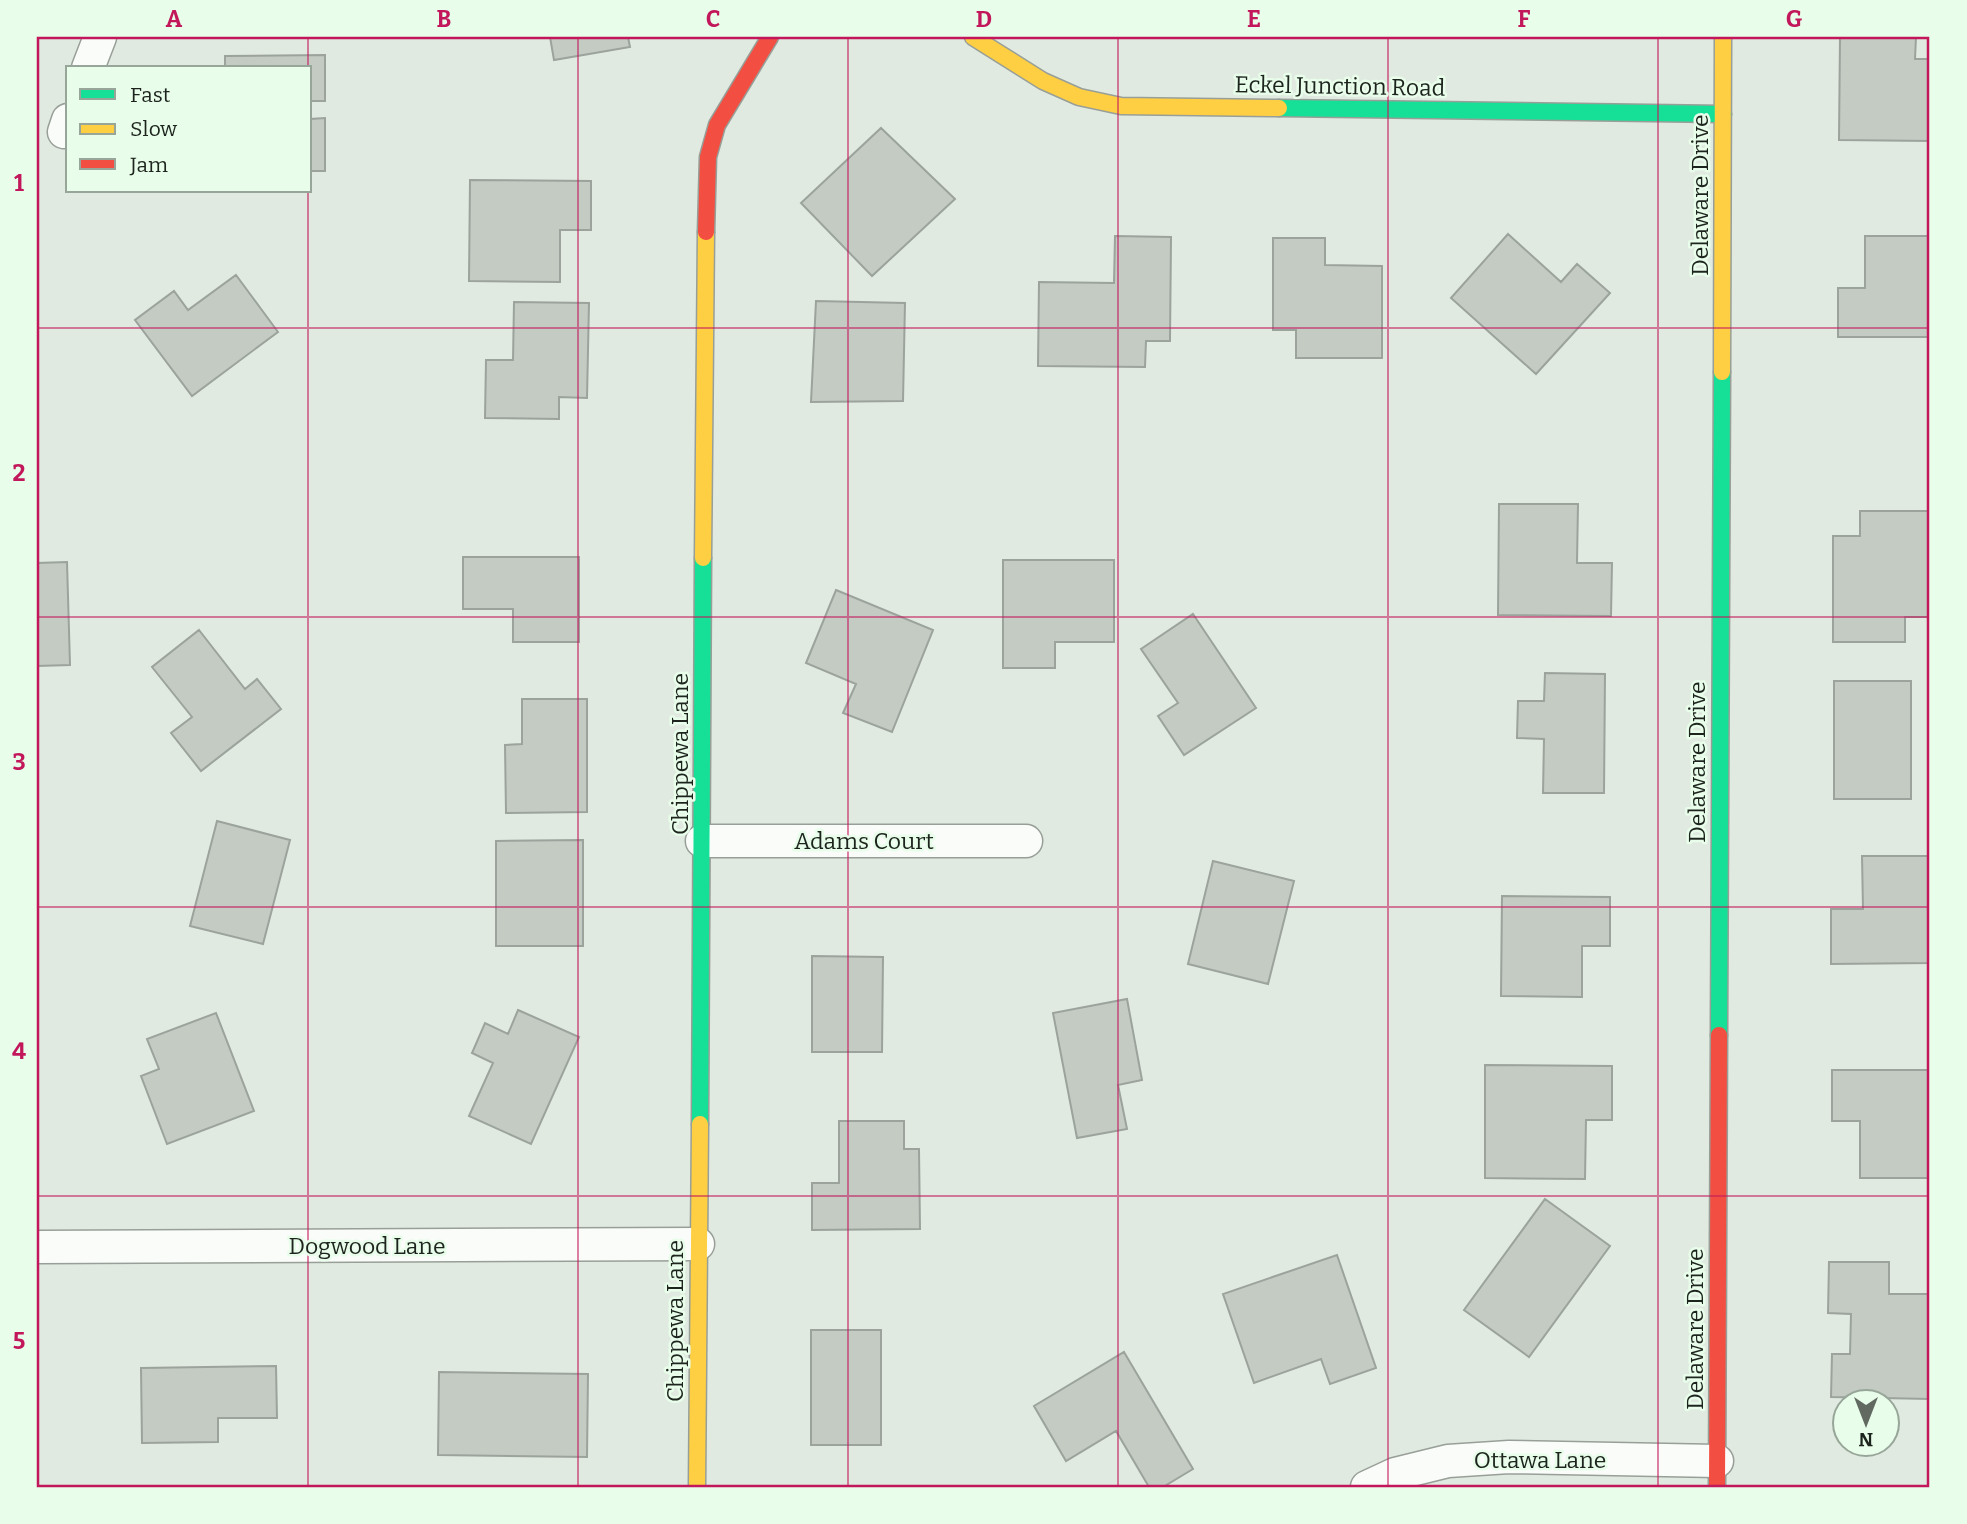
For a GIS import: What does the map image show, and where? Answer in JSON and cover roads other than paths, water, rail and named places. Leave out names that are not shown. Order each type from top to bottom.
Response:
[{"type":"street","points":[[89,66],[100,37]]},
{"type":"street","name":"Chippewa Lane","points":[[697,1487],[707,167],[717,125],[770,37]]},
{"type":"street","name":"Eckel Junction Road","points":[[974,37],[1042,81],[1079,97],[1121,106],[1723,114]]},
{"type":"street","name":"Delaware Drive","points":[[1717,1474],[1723,37]]},
{"type":"street","name":"Adams Court","points":[[702,841],[1026,841]]},
{"type":"street","name":"Dogwood Lane","points":[[37,1247],[698,1244]]},
{"type":"street","name":"Ottawa Lane","points":[[1367,1487],[1395,1474],[1448,1461],[1508,1457],[1717,1474]]}]
